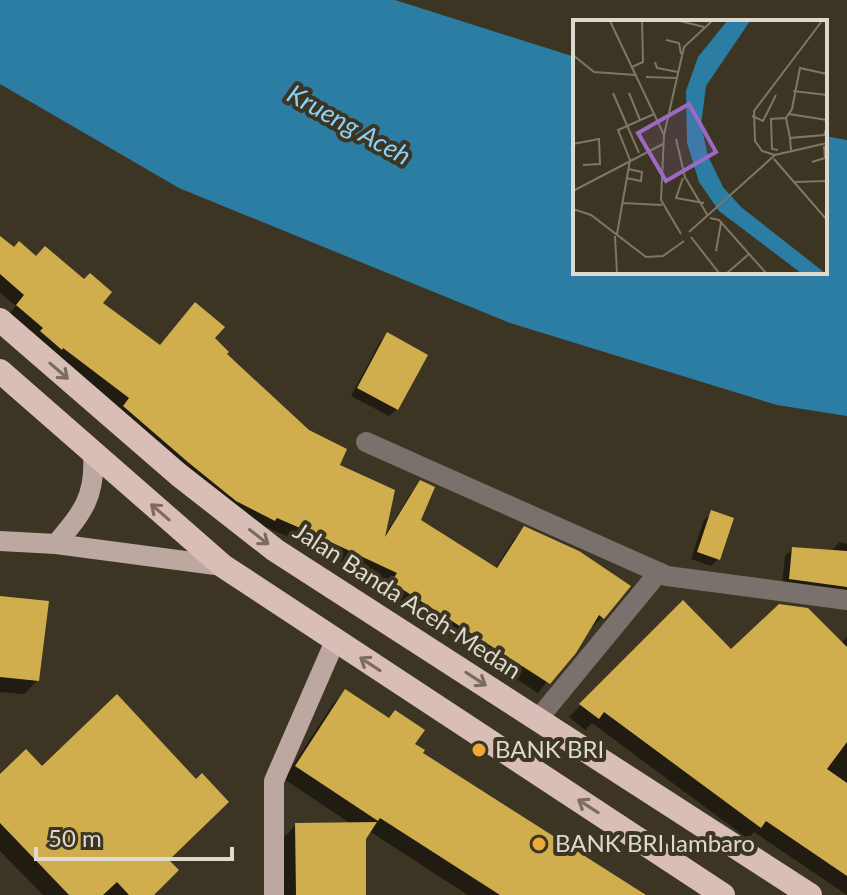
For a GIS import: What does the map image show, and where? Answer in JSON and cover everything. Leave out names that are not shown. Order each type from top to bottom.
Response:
[{"type":"highway","name":"Jalan Banda Aceh-Medan","points":[[0,320],[179,475],[275,550],[810,895]]},
{"type":"highway","points":[[0,371],[223,566],[723,895]]},
{"type":"main road","points":[[56,544],[91,496],[95,475],[93,454]]},
{"type":"main road","points":[[0,541],[56,544],[223,566]]},
{"type":"main road","points":[[274,895],[274,781],[335,641]]},
{"type":"street","points":[[366,442],[667,576],[847,600]]},
{"type":"street","points":[[538,719],[659,572]]},
{"type":"water","name":"Krueng Aceh","points":[[0,0],[395,0],[573,56],[573,274],[827,274],[827,136],[847,140],[847,416],[777,405],[510,323],[179,188],[0,84]]},
{"type":"building","points":[[0,236],[14,247],[19,241],[36,256],[45,246],[84,279],[90,273],[112,292],[103,303],[160,345],[195,302],[225,327],[215,338],[229,352],[227,354],[309,430],[347,449],[340,465],[395,490],[385,537],[420,480],[435,487],[421,520],[497,568],[524,526],[579,551],[631,586],[604,619],[599,615],[576,653],[550,684],[391,582],[397,573],[236,501],[189,463],[123,406],[129,398],[62,350],[40,331],[43,328],[16,305],[24,295],[0,274]]},
{"type":"building","points":[[387,332],[428,355],[398,410],[357,388]]},
{"type":"building","points":[[711,510],[734,518],[720,560],[697,552]]},
{"type":"building","points":[[792,547],[847,551],[847,587],[789,579]]},
{"type":"building","points":[[0,596],[49,601],[39,681],[0,677]]},
{"type":"building","points":[[683,600],[731,649],[779,604],[808,608],[847,647],[847,742],[827,769],[847,783],[847,876],[766,821],[761,828],[604,712],[599,719],[579,704]]},
{"type":"building","points":[[345,689],[389,718],[395,710],[425,730],[415,744],[425,750],[423,753],[646,895],[500,895],[295,766]]},
{"type":"building","points":[[117,694],[196,779],[202,773],[229,802],[169,860],[179,870],[154,895],[129,895],[117,882],[103,895],[69,895],[0,823],[0,774],[26,749],[42,766]]},
{"type":"building","points":[[377,822],[366,839],[366,895],[296,895],[295,823]]},
{"type":"place","name":"BANK BRI","points":[[479,750]]},
{"type":"place","name":"BANK BRI lambaro","points":[[539,844]]}]
